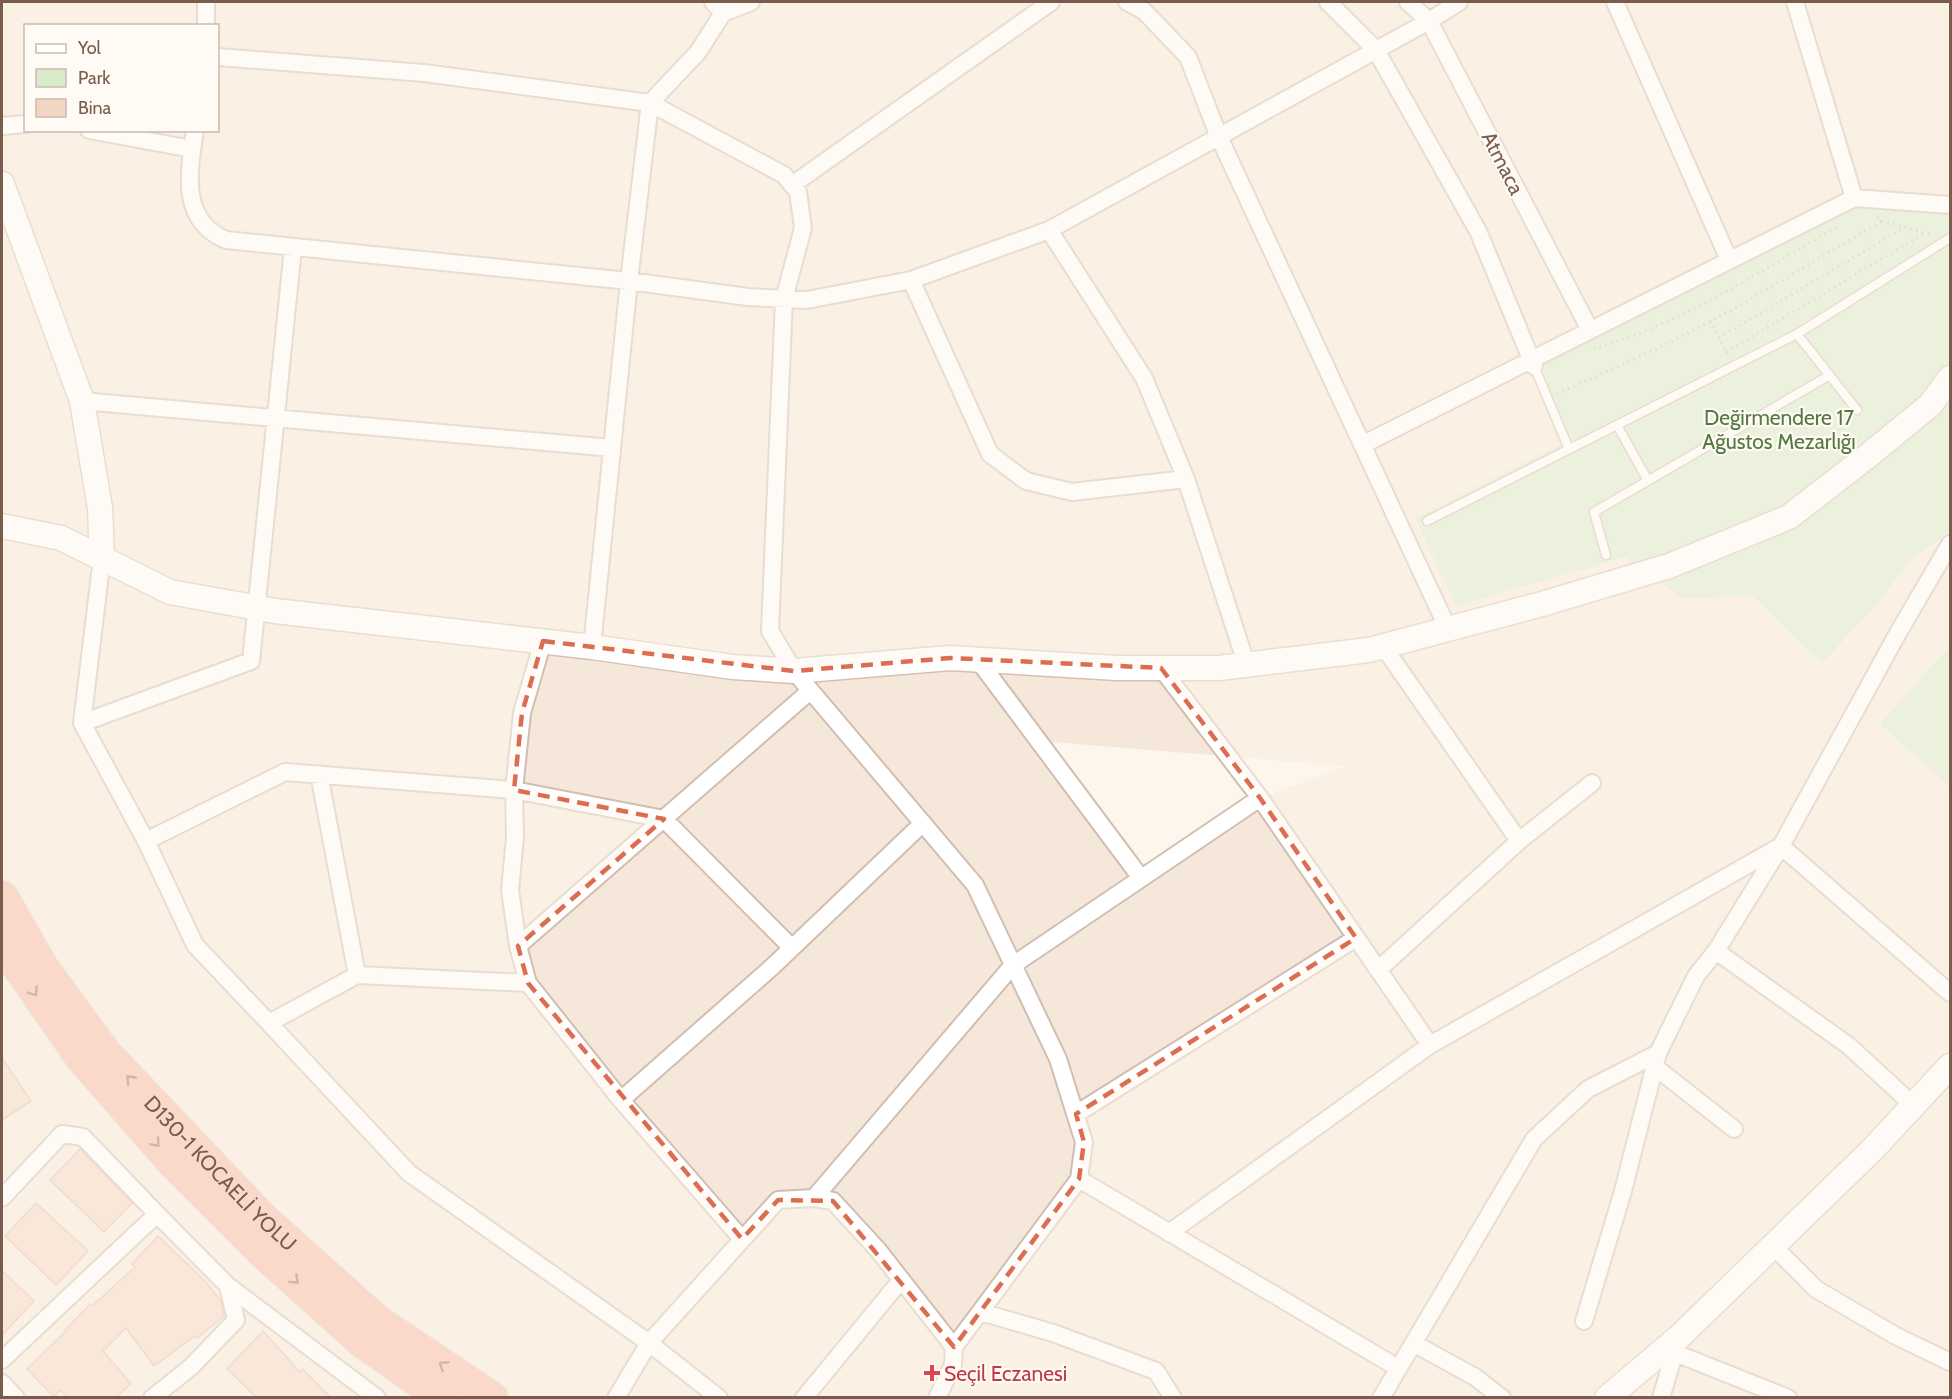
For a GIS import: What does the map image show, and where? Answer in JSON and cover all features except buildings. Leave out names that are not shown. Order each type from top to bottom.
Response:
[{"type":"highway","name":"D130-1 KOCAELİ YOLU","points":[[2,897],[42,967],[105,1053],[262,1218],[377,1321],[492,1398]]},
{"type":"highway","points":[[2,943],[81,1057],[171,1160],[266,1255],[363,1342],[443,1398]]},
{"type":"street","points":[[206,2],[206,24]]},
{"type":"street","points":[[592,646],[629,281],[650,103],[698,52],[718,7],[751,2]]},
{"type":"street","points":[[792,185],[1051,2]]},
{"type":"street","points":[[1127,2],[1144,11],[1188,57],[1219,137],[1448,629]]},
{"type":"street","points":[[1328,2],[1376,50],[1478,231],[1533,363]]},
{"type":"street","name":"Atmaca","points":[[1408,2],[1430,21],[1590,330]]},
{"type":"street","points":[[195,132],[190,199],[201,222],[212,234],[226,240],[629,281],[748,297],[807,300],[911,280],[1049,230],[1430,21],[1459,2]]},
{"type":"street","points":[[1615,2],[1729,260]]},
{"type":"street","points":[[1795,2],[1854,198]]},
{"type":"street","points":[[219,57],[424,74],[650,103],[784,175],[798,192],[803,228],[784,299],[770,631],[794,671],[810,691],[975,885],[1058,1059],[1084,1142],[1079,1179],[954,1347],[953,1365],[937,1398]]},
{"type":"street","points":[[2,126],[24,124]]},
{"type":"street","points":[[100,132],[192,149]]},
{"type":"street","points":[[2,184],[81,401],[100,508],[102,558],[82,723],[146,841],[195,945],[409,1173],[649,1343],[719,1398]]},
{"type":"street","points":[[1362,445],[1533,363],[1590,330],[1854,198],[1950,205]]},
{"type":"street","points":[[1049,230],[1144,378],[1186,479],[1247,666]]},
{"type":"street","points":[[82,723],[251,661],[293,248]]},
{"type":"street","points":[[911,280],[990,454],[1026,481],[1072,492],[1186,479]]},
{"type":"street","points":[[2,526],[62,538],[170,592],[257,608],[592,646],[733,667],[794,671],[950,658],[1117,668],[1247,666],[1369,650],[1542,604],[1669,566],[1789,517],[1930,405],[1950,378]]},
{"type":"street","points":[[81,401],[612,448]]},
{"type":"street","points":[[1584,1321],[1623,1191],[1657,1060],[1696,976],[1716,951],[1781,846],[1898,633],[1950,544]]},
{"type":"street","points":[[543,641],[522,713],[514,790],[515,837],[510,890],[518,946],[528,983],[621,1100],[742,1239]]},
{"type":"street","points":[[1383,646],[1519,841]]},
{"type":"street","points":[[978,660],[1141,878]]},
{"type":"street","points":[[1161,668],[1260,798],[1430,1045]]},
{"type":"street","points":[[518,946],[810,691]]},
{"type":"street","points":[[146,841],[285,772],[514,790],[664,819],[792,948]]},
{"type":"street","points":[[319,774],[357,975]]},
{"type":"street","points":[[1378,970],[1519,841],[1592,783]]},
{"type":"street","points":[[814,1198],[1013,965],[1260,798]]},
{"type":"street","points":[[621,1100],[792,948],[923,823]]},
{"type":"street","points":[[1781,846],[1950,993]]},
{"type":"street","points":[[1169,1233],[1430,1045],[1781,846]]},
{"type":"street","points":[[1076,1114],[1356,938]]},
{"type":"street","points":[[1716,951],[1850,1046],[1913,1105]]},
{"type":"street","points":[[269,1023],[357,975],[528,983]]},
{"type":"street","points":[[1657,1060],[1734,1129]]},
{"type":"street","points":[[1381,1398],[1534,1139],[1588,1089],[1657,1060]]},
{"type":"street","points":[[1607,1398],[1673,1346],[1872,1150],[1950,1066]]},
{"type":"street","points":[[2,1198],[62,1134],[83,1137],[228,1286],[377,1398]]},
{"type":"street","points":[[1079,1179],[1398,1368]]},
{"type":"street","points":[[616,1398],[649,1343],[778,1200],[814,1198],[833,1201],[878,1250],[954,1347]]},
{"type":"street","points":[[2,1360],[157,1214]]},
{"type":"street","points":[[1773,1246],[1816,1289],[1896,1336],[1950,1362]]},
{"type":"street","points":[[804,1398],[901,1280]]},
{"type":"street","points":[[152,1398],[191,1366],[236,1320],[228,1286]]},
{"type":"street","points":[[981,1312],[1053,1333],[1156,1371],[1173,1398]]},
{"type":"street","points":[[1413,1343],[1475,1377],[1502,1398]]},
{"type":"street","points":[[1661,1398],[1673,1346]]},
{"type":"street","points":[[1673,1346],[1788,1398]]},
{"type":"street","points":[[2,1383],[16,1398]]},
{"type":"lane","points":[[1427,521],[1797,334],[1948,239]]},
{"type":"lane","points":[[1797,334],[1857,410]]},
{"type":"lane","points":[[1533,363],[1569,449]]},
{"type":"lane","points":[[1606,555],[1594,512],[1830,375]]},
{"type":"lane","points":[[1617,425],[1648,481]]},
{"type":"path","points":[[1875,215],[1882,221],[1948,239]]},
{"type":"path","points":[[1547,398],[1667,344],[1882,221]]},
{"type":"path","points":[[1624,340],[1705,302],[1838,226]]},
{"type":"path","points":[[1719,338],[1905,227]]},
{"type":"path","points":[[1726,352],[1926,232]]},
{"type":"path","points":[[1710,321],[1733,366]]},
{"type":"highlighted area","points":[[543,641],[794,671],[950,658],[1161,668],[1260,798],[1356,938],[1076,1114],[1084,1142],[1079,1179],[954,1347],[833,1201],[778,1200],[742,1239],[528,983],[518,946],[664,819],[514,790],[522,713]]},
{"type":"shaded area","points":[[2,2],[1950,2],[1950,1397],[492,1398],[185,1138],[2,897]],"holes":[[[1040,741],[1344,766],[1260,798],[1141,878]]]},
{"type":"shaded area","points":[[2,943],[443,1397],[2,1397]]},
{"type":"green space","name":"Değirmendere 17 Ağustos Mezarlığı","points":[[1856,204],[1950,210],[1950,532],[1911,559],[1874,608],[1822,663],[1752,596],[1682,598],[1625,557],[1456,606],[1415,518],[1560,445],[1527,363]]},
{"type":"green space","points":[[1950,646],[1950,787],[1880,724]]},
{"type":"place","name":"Seçil Eczanesi","points":[[932,1373]]}]
